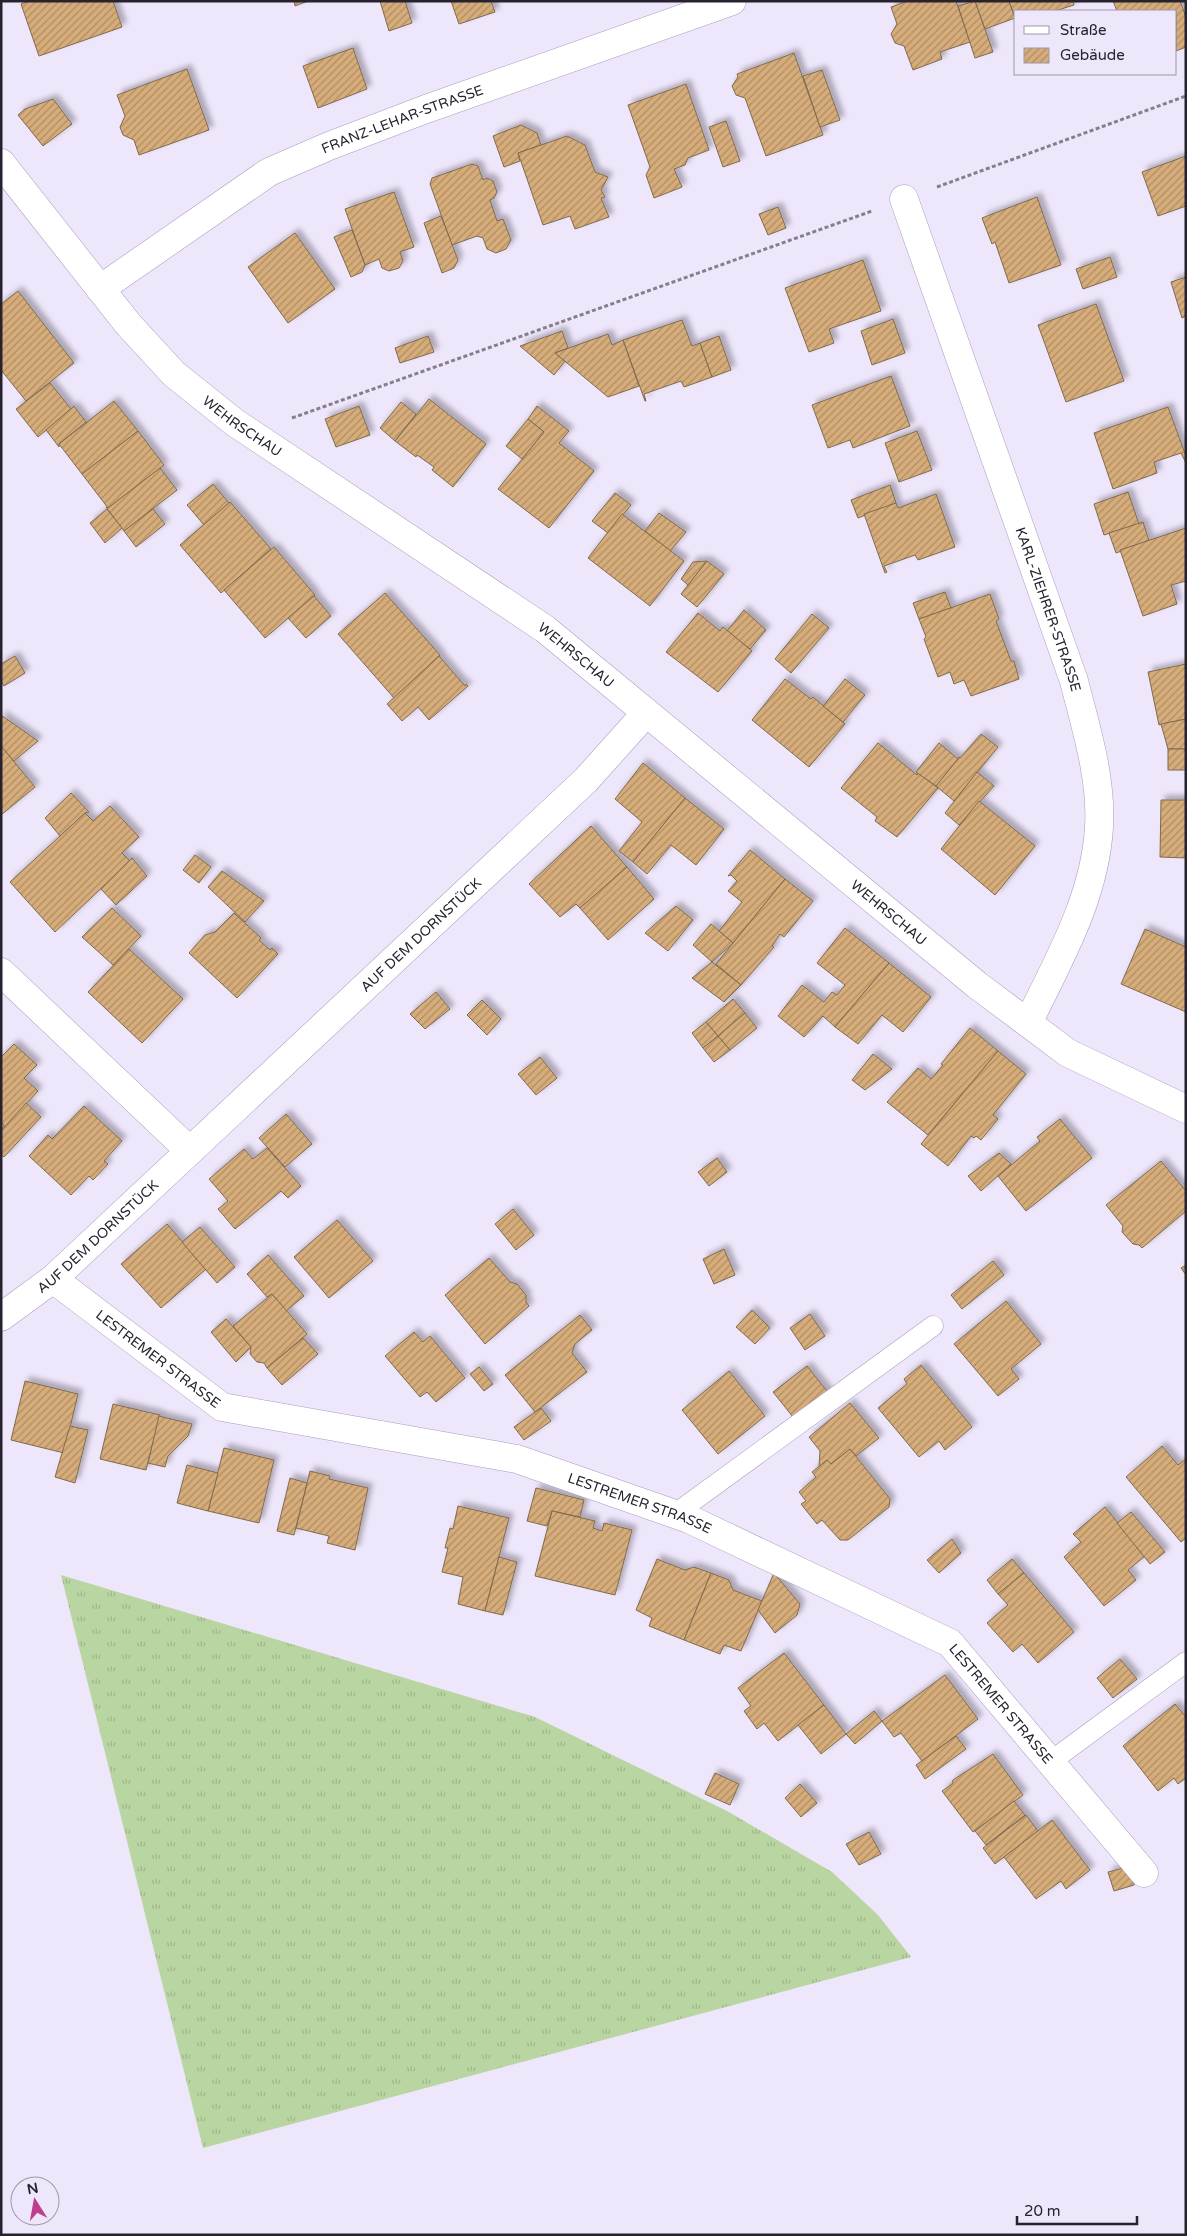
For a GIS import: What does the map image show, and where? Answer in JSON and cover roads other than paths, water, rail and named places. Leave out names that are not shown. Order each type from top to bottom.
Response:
[{"type":"street","name":"FRANZ-LEHAR-STRASSE","points":[[100,289],[269,172],[328,146],[417,112],[732,1]]},
{"type":"street","name":"WEHRSCHAU","points":[[1,163],[128,324],[174,374],[251,432],[545,629],[970,979],[1068,1053],[1186,1110]]},
{"type":"street","name":"KARL-ZIEHRER-STRASSE","points":[[904,199],[1074,681],[1089,737],[1096,784],[1099,826],[1094,870],[1075,925],[1028,1023]]},
{"type":"street","name":"AUF DEM DORNSTÜCK","points":[[1,1317],[53,1279],[190,1151],[586,780],[646,713]]},
{"type":"street","points":[[1,972],[190,1151]]},
{"type":"street","name":"LESTREMER STRASSE","points":[[53,1279],[222,1407],[518,1459],[688,1519],[950,1644],[1144,1873]]},
{"type":"lane","points":[[675,1514],[933,1326]]},
{"type":"lane","points":[[1050,1762],[1186,1662]]}]
